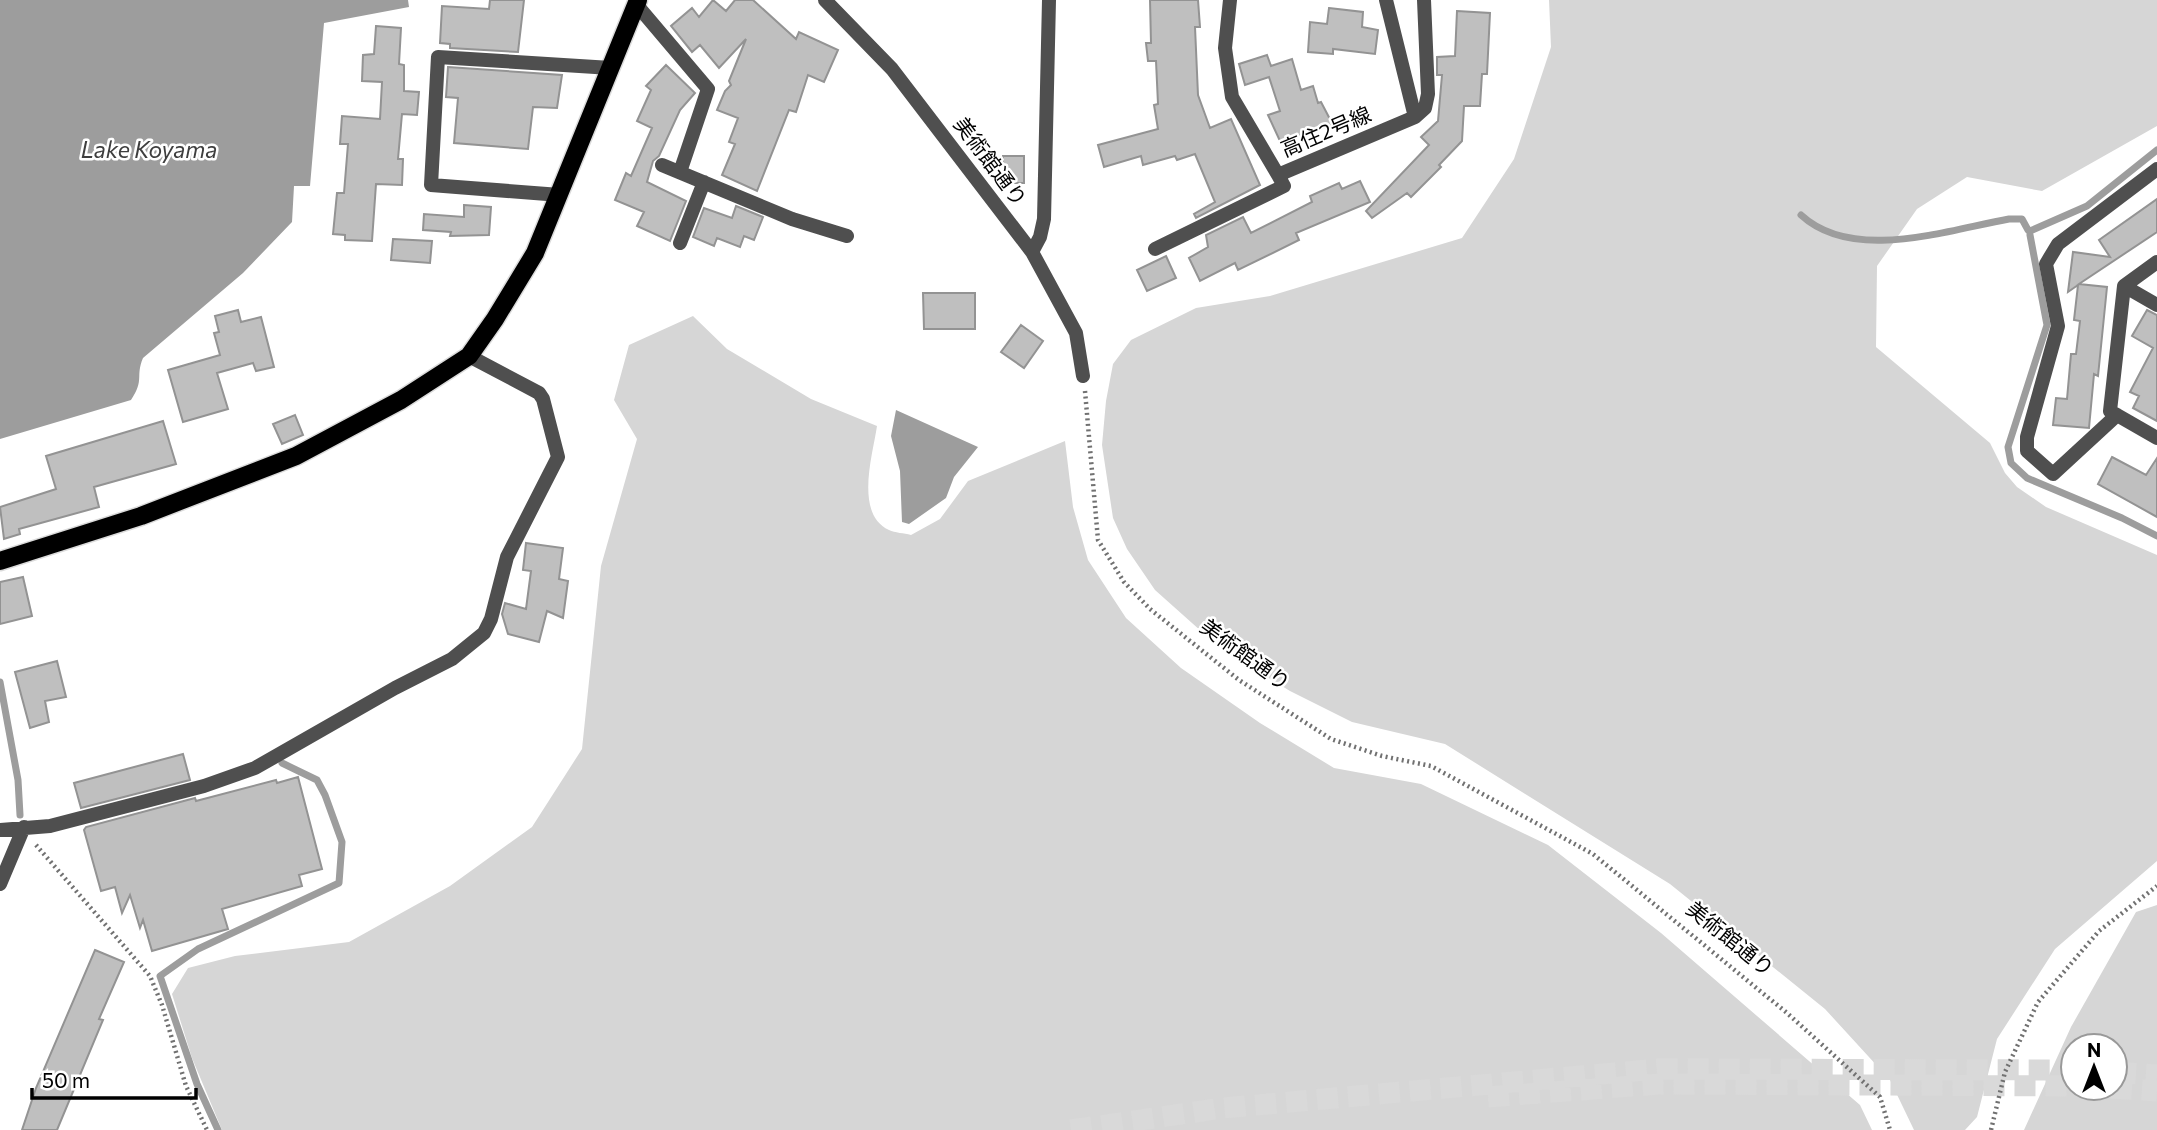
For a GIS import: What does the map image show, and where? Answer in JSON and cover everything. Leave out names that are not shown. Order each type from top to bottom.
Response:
[{"type":"main road","points":[[0,561],[141,516],[296,456],[401,400],[469,356],[535,253],[637,2]]},
{"type":"street","name":"美術館通り","points":[[825,0],[892,69],[1032,252],[1076,333],[1083,376]]},
{"type":"street","points":[[1032,252],[1040,237],[1044,219],[1049,0]]},
{"type":"street","name":"高住2号線","points":[[1230,0],[1225,48],[1232,97],[1278,175],[1415,117]]},
{"type":"street","points":[[1386,0],[1415,117],[1425,108],[1429,94],[1424,0]]},
{"type":"street","points":[[637,2],[708,89],[680,172]]},
{"type":"street","points":[[560,195],[431,185],[438,57],[611,68]]},
{"type":"street","points":[[662,164],[792,219],[847,236]]},
{"type":"street","points":[[2117,415],[2053,474],[2027,450],[2027,437],[2058,326],[2046,264],[2058,244],[2157,169]]},
{"type":"street","points":[[1155,249],[1283,186],[1278,175]]},
{"type":"street","points":[[680,243],[704,182]]},
{"type":"street","points":[[2157,262],[2124,286],[2110,411],[2157,438]]},
{"type":"street","points":[[2124,286],[2157,305]]},
{"type":"street","points":[[0,830],[50,826],[204,786],[255,768],[371,701],[452,659],[484,633],[491,619],[507,557],[558,457],[544,399],[539,393],[469,356]]},
{"type":"street","points":[[0,884],[24,827]]},
{"type":"path","name":"美術館通り","points":[[1083,376],[1098,540],[1124,582],[1150,610],[1239,680],[1331,739],[1382,756],[1432,766],[1593,854],[1787,1013],[1880,1097],[1890,1130]]},
{"type":"path","points":[[24,827],[38,849],[150,976],[162,1005],[186,1086],[207,1130]]},
{"type":"path","points":[[1991,1130],[2005,1072],[2038,1002],[2099,931],[2157,886]]},
{"type":"shaded area","points":[[1549,0],[2157,0],[2157,126],[2042,191],[1967,177],[1917,209],[1877,266],[1876,347],[1990,443],[2005,473],[2017,487],[2046,507],[2157,555],[2157,861],[2055,949],[1997,1039],[1977,1117],[1965,1130],[1914,1130],[1890,1080],[1825,1009],[1670,884],[1445,744],[1352,722],[1290,691],[1220,648],[1155,590],[1127,549],[1113,518],[1102,445],[1106,401],[1113,364],[1131,340],[1196,308],[1270,296],[1462,238],[1514,159],[1551,47]]},
{"type":"shaded area","points":[[693,316],[727,349],[811,399],[877,426],[868,482],[869,497],[878,522],[891,531],[911,535],[940,519],[968,481],[1065,441],[1073,507],[1088,560],[1126,618],[1181,668],[1260,723],[1334,768],[1421,784],[1548,845],[1661,933],[1860,1105],[1872,1130],[222,1130],[192,1058],[172,994],[188,968],[235,956],[349,942],[450,886],[532,827],[582,749],[601,566],[637,439],[614,400],[629,345]]},
{"type":"shaded area","points":[[2157,905],[2157,1130],[2024,1130],[2059,1053],[2059,1102],[2129,1102],[2129,1032],[2069,1032],[2136,912]]},
{"type":"water","name":"Lake Koyama","points":[[0,0],[408,0],[409,7],[324,23],[310,186],[294,186],[292,222],[243,273],[143,358],[138,387],[131,400],[0,439]]},
{"type":"water","points":[[896,410],[978,447],[954,477],[946,498],[909,524],[902,522],[900,471],[891,436]]},
{"type":"building","points":[[490,0],[524,0],[518,52],[450,48],[450,44],[440,43],[442,6],[489,9]]},
{"type":"building","points":[[713,0],[726,11],[735,0],[753,0],[796,39],[799,32],[838,50],[824,82],[808,75],[796,112],[789,110],[757,191],[722,175],[735,144],[729,142],[738,118],[717,110],[725,91],[731,85],[729,81],[746,39],[719,68],[700,45],[692,52],[671,26],[692,8],[699,17]]},
{"type":"building","points":[[1150,0],[1198,0],[1200,27],[1195,27],[1198,95],[1210,128],[1231,119],[1260,185],[1196,218],[1194,214],[1215,202],[1195,154],[1177,160],[1175,156],[1143,165],[1141,156],[1104,167],[1098,145],[1158,129],[1154,105],[1158,104],[1156,61],[1148,61],[1146,43],[1151,43]]},
{"type":"building","points":[[1329,8],[1363,12],[1362,27],[1378,30],[1375,54],[1333,49],[1333,54],[1308,52],[1310,22],[1327,24]]},
{"type":"building","points":[[1457,11],[1490,13],[1487,74],[1482,74],[1480,106],[1464,106],[1462,141],[1439,165],[1441,167],[1411,197],[1407,193],[1372,218],[1366,211],[1429,145],[1421,137],[1438,121],[1442,75],[1437,75],[1437,57],[1455,56]]},
{"type":"building","points":[[376,26],[401,28],[399,64],[404,65],[404,91],[419,92],[417,115],[402,114],[398,159],[403,159],[402,185],[376,184],[372,241],[345,240],[345,235],[333,234],[337,193],[344,193],[348,144],[340,144],[342,116],[380,119],[382,82],[362,81],[363,55],[374,54]]},
{"type":"building","points":[[1267,55],[1271,66],[1292,59],[1301,90],[1313,86],[1318,103],[1321,102],[1333,125],[1280,141],[1268,115],[1280,111],[1269,77],[1245,85],[1239,64]]},
{"type":"building","points":[[666,65],[695,93],[680,110],[659,156],[653,161],[647,182],[686,201],[670,241],[637,226],[644,212],[615,200],[626,173],[631,176],[652,128],[637,121],[651,90],[646,86]]},
{"type":"building","points":[[448,67],[562,75],[557,108],[533,107],[528,149],[454,143],[458,98],[446,97]]},
{"type":"building","points":[[1003,156],[1024,156],[1024,183],[1003,183]]},
{"type":"building","points":[[1360,181],[1370,202],[1296,233],[1299,240],[1238,270],[1235,263],[1200,281],[1189,258],[1208,247],[1206,235],[1243,217],[1251,233],[1312,202],[1310,196],[1339,183],[1342,189]]},
{"type":"building","points":[[2157,199],[2157,232],[2079,284],[2107,287],[2098,376],[2094,374],[2089,428],[2053,425],[2056,398],[2067,399],[2071,354],[2076,354],[2080,321],[2074,320],[2078,285],[2068,292],[2073,252],[2110,257],[2099,240]]},
{"type":"building","points":[[464,205],[491,207],[489,235],[450,236],[451,232],[423,230],[424,214],[464,217]]},
{"type":"building","points":[[736,206],[763,217],[754,240],[744,236],[740,247],[717,238],[714,246],[693,237],[704,208],[732,218]]},
{"type":"building","points":[[393,239],[432,241],[430,263],[391,260]]},
{"type":"building","points":[[1166,256],[1176,278],[1147,291],[1137,270]]},
{"type":"building","points":[[923,293],[975,293],[975,329],[924,329]]},
{"type":"building","points":[[238,310],[241,322],[261,317],[274,367],[256,371],[253,363],[217,373],[228,409],[183,422],[168,370],[220,355],[214,333],[219,332],[215,316]]},
{"type":"building","points":[[2147,310],[2157,315],[2157,421],[2133,408],[2139,396],[2130,392],[2153,348],[2132,336]]},
{"type":"building","points":[[1021,325],[1043,341],[1024,368],[1001,352]]},
{"type":"building","points":[[295,415],[303,435],[282,444],[273,424]]},
{"type":"building","points":[[163,421],[176,464],[94,487],[99,507],[19,529],[20,534],[4,539],[0,507],[56,489],[46,456]]},
{"type":"building","points":[[2112,457],[2146,475],[2157,458],[2157,517],[2098,484]]},
{"type":"building","points":[[526,543],[563,548],[559,579],[568,581],[563,618],[547,611],[539,642],[508,634],[502,614],[505,603],[526,609],[531,571],[523,570]]},
{"type":"building","points":[[23,577],[32,616],[0,624],[0,582]]},
{"type":"building","points":[[57,661],[66,697],[45,701],[49,722],[30,728],[15,672]]},
{"type":"building","points":[[183,754],[190,780],[81,808],[74,783]]},
{"type":"building","points":[[298,777],[322,869],[299,875],[302,886],[222,909],[228,929],[152,951],[143,920],[140,928],[130,895],[122,913],[115,887],[101,891],[84,830],[86,827],[195,798],[196,801],[276,780],[277,783]]},
{"type":"building","points":[[95,950],[124,962],[99,1019],[103,1020],[57,1130],[22,1130],[36,1088]]},
{"type":"waterway","points":[[2030,231],[2087,206],[2157,150]]},
{"type":"waterway","points":[[1801,215],[1822,229],[1847,237],[1873,240],[1930,235],[2009,219],[2022,219],[2028,230]]},
{"type":"waterway","points":[[2030,235],[2047,325],[2008,447],[2011,463],[2027,478],[2122,518],[2157,536]]},
{"type":"waterway","points":[[0,682],[18,780],[20,815]]},
{"type":"waterway","points":[[218,1130],[197,1084],[160,976],[198,949],[339,883],[342,842],[325,795],[317,780],[282,763]]},
{"type":"tunnel","points":[[1071,1130],[1223,1108],[1658,1069],[2059,1070]]},
{"type":"tunnel","points":[[2129,1073],[2157,1075]]},
{"type":"tunnel","points":[[1488,1097],[1660,1084],[2059,1086]]},
{"type":"tunnel","points":[[2129,1089],[2157,1091]]}]
